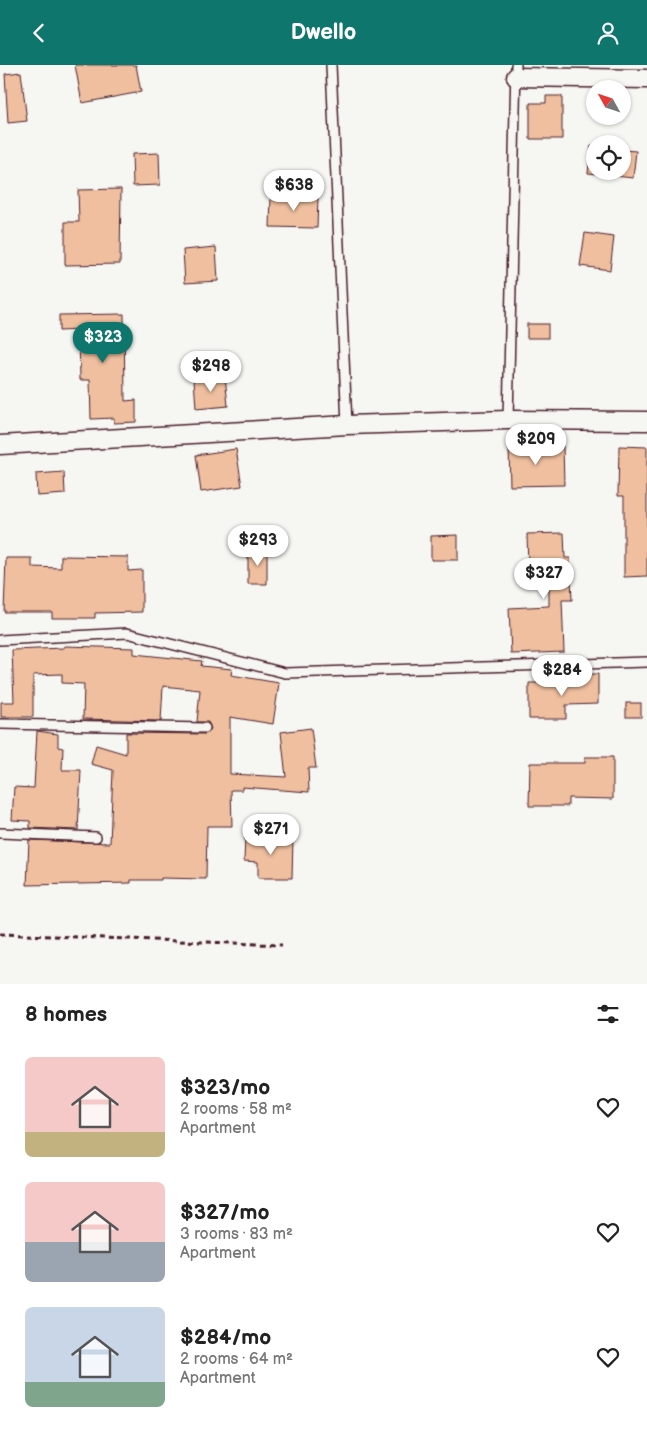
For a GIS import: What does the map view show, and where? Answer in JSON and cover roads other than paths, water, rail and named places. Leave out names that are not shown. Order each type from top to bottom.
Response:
[{"type":"street","points":[[516,71],[647,79]]},
{"type":"street","points":[[0,445],[347,425],[508,420],[647,421]]},
{"type":"lane","points":[[331,65],[347,425]]},
{"type":"lane","points":[[508,420],[516,71]]},
{"type":"lane","points":[[0,640],[127,633],[285,673],[647,662]]},
{"type":"lane","points":[[0,724],[205,729]]},
{"type":"lane","points":[[0,833],[96,837]]}]
